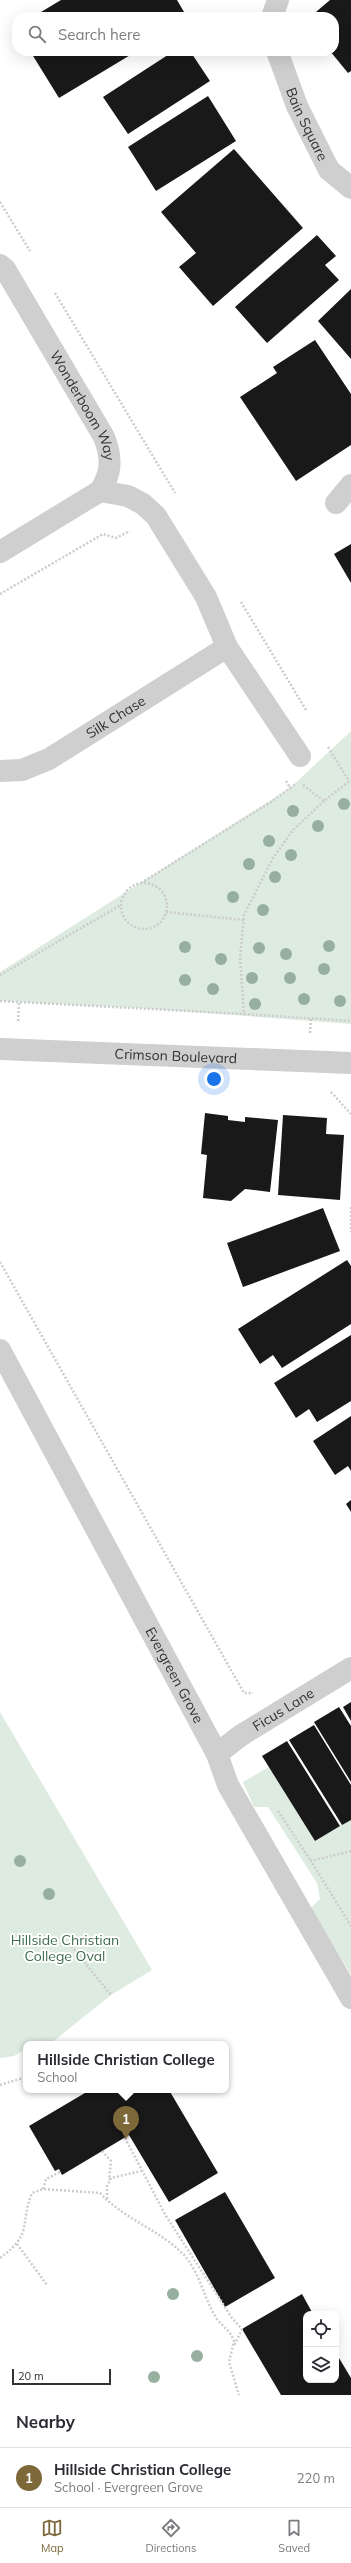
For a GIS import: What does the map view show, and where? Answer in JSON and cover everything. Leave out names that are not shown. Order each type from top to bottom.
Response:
[{"type":"street","points":[[274,12],[278,0]]},
{"type":"street","name":"Bain Square","points":[[279,56],[298,106],[329,170],[351,188]]},
{"type":"street","name":"Wonderboom Way","points":[[0,264],[5,268],[110,451],[110,466],[107,480],[100,491]]},
{"type":"street","points":[[336,503],[351,485]]},
{"type":"street","points":[[0,552],[100,491],[128,496],[143,504],[156,516],[206,597],[226,647],[300,756]]},
{"type":"street","name":"Silk Chase","points":[[0,771],[22,770],[49,759],[226,647]]},
{"type":"street","name":"Crimson Boulevard","points":[[0,1049],[351,1063]]},
{"type":"street","name":"Evergreen Grove","points":[[0,1350],[216,1754],[228,1785],[351,1998]]},
{"type":"street","name":"Ficus Lane","points":[[216,1754],[240,1736],[351,1668]]},
{"type":"path","points":[[0,594],[103,534],[116,538],[156,516]]},
{"type":"path","points":[[141,883],[152,884],[164,894],[166,912],[158,923],[144,929],[130,924],[125,918],[121,905],[126,892],[131,886],[141,883],[271,802],[290,788]]},
{"type":"path","points":[[244,1014],[240,958],[244,915],[273,858],[293,830],[324,801]]},
{"type":"path","points":[[0,975],[121,905]]},
{"type":"path","points":[[166,912],[244,920]]},
{"type":"path","points":[[0,1001],[351,1021]]},
{"type":"path","points":[[351,1207],[351,1232]]},
{"type":"path","points":[[0,1262],[244,1693],[268,1694],[277,1713]]},
{"type":"path","points":[[277,1808],[351,1926]]},
{"type":"path","points":[[311,1861],[351,1851]]},
{"type":"path","points":[[69,1943],[111,1995]]},
{"type":"path","points":[[0,2085],[23,2078]]},
{"type":"path","points":[[125,2138],[166,2216],[232,2318],[242,2328],[229,2362],[239,2395]]},
{"type":"path","points":[[102,2151],[111,2161],[107,2186],[107,2200]]},
{"type":"path","points":[[107,2186],[111,2178],[141,2171]]},
{"type":"path","points":[[43,2189],[46,2179],[60,2172]]},
{"type":"path","points":[[0,2258],[17,2244],[24,2232],[28,2204],[32,2193],[43,2189],[100,2193],[112,2206],[181,2252],[195,2271],[218,2321],[231,2334],[234,2341],[233,2349]]},
{"type":"path","points":[[17,2244],[47,2285]]},
{"type":"green space","points":[[351,731],[351,1024],[139,1008],[0,1001],[0,972],[290,788]]},
{"type":"green space","name":"Hillside Christian College Oval","points":[[0,1712],[152,1970],[111,1995],[54,2041],[23,2041],[23,2051],[14,2056],[0,2058]]},
{"type":"green space","points":[[269,1767],[315,1841],[351,1819],[351,1974],[310,1909],[320,1899],[317,1883],[268,1807],[254,1807],[243,1782]]},
{"type":"building","points":[[61,0],[177,0],[184,12],[41,12]]},
{"type":"building","points":[[330,0],[351,0],[351,71],[348,73],[334,56],[339,56],[339,12],[316,12]]},
{"type":"building","points":[[33,56],[129,56],[59,98]]},
{"type":"building","points":[[166,56],[193,56],[210,81],[128,134],[103,97]]},
{"type":"building","points":[[208,96],[236,141],[156,191],[128,147]]},
{"type":"building","points":[[234,149],[303,228],[213,306],[179,267],[196,253],[161,212]]},
{"type":"building","points":[[317,235],[336,256],[325,265],[339,280],[267,343],[235,307]]},
{"type":"building","points":[[351,289],[351,359],[318,321]]},
{"type":"building","points":[[315,340],[351,394],[351,445],[296,481],[240,397],[277,373],[273,367]]},
{"type":"building","points":[[351,544],[351,583],[334,554]]},
{"type":"building","points":[[205,1113],[228,1116],[228,1120],[245,1122],[245,1117],[278,1120],[270,1192],[245,1189],[231,1201],[203,1198],[207,1155],[201,1154]]},
{"type":"building","points":[[283,1115],[327,1118],[326,1134],[344,1135],[340,1200],[278,1195]]},
{"type":"building","points":[[323,1208],[340,1251],[243,1287],[227,1243]]},
{"type":"building","points":[[347,1260],[351,1266],[351,1324],[282,1368],[273,1355],[260,1364],[238,1329]]},
{"type":"building","points":[[351,1335],[351,1401],[317,1422],[309,1409],[296,1418],[274,1383]]},
{"type":"building","points":[[351,1416],[351,1471],[348,1466],[335,1475],[313,1441]]},
{"type":"building","points":[[351,1500],[351,1512],[346,1504]]},
{"type":"building","points":[[351,1702],[351,1721],[343,1707]]},
{"type":"building","points":[[339,1707],[351,1726],[351,1782],[314,1722]]},
{"type":"building","points":[[314,1725],[351,1785],[351,1820],[342,1825],[289,1740]]},
{"type":"building","points":[[287,1741],[340,1826],[315,1841],[262,1756]]},
{"type":"building","points":[[85,2093],[171,2093],[218,2173],[169,2202],[129,2135],[62,2175],[59,2169],[55,2171],[29,2126]]},
{"type":"building","points":[[225,2192],[275,2278],[225,2307],[175,2220]]},
{"type":"building","points":[[302,2294],[311,2311],[303,2311],[303,2383],[339,2383],[339,2358],[351,2378],[351,2395],[281,2395],[242,2329]]},
{"type":"place","name":"Hillside Christian College","points":[[126,2139]]}]
